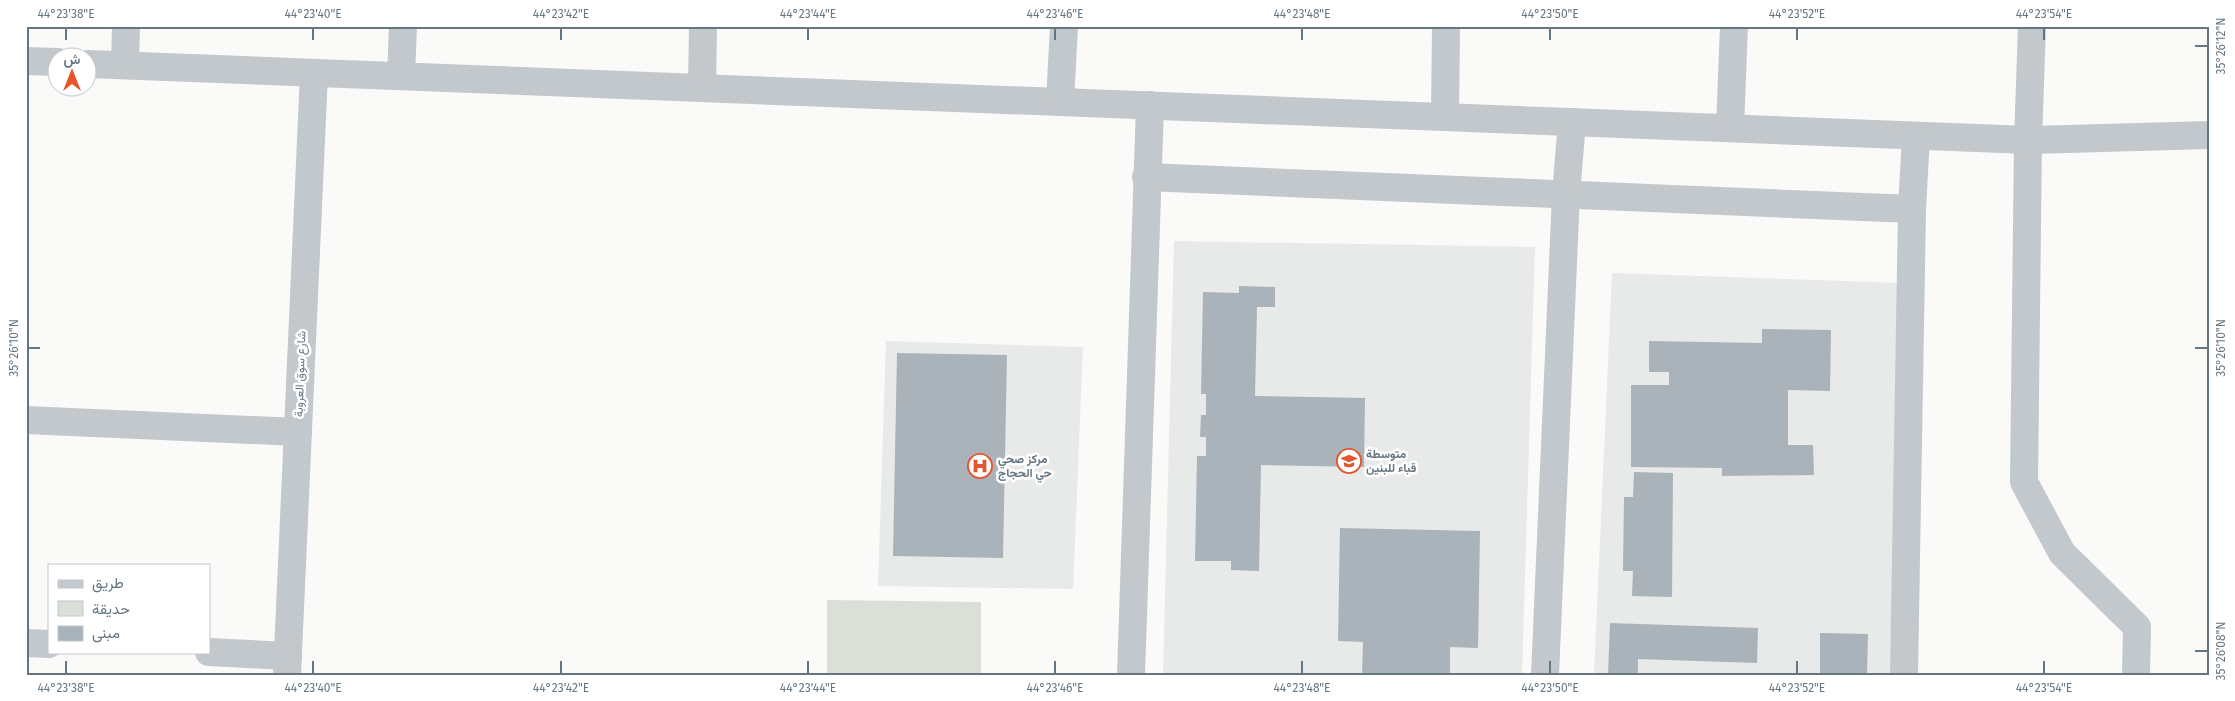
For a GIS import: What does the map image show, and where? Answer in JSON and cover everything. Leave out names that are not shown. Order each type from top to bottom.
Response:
[{"type":"street","points":[[125,65],[126,26]]},
{"type":"street","points":[[401,76],[403,26]]},
{"type":"street","points":[[702,88],[703,26]]},
{"type":"street","points":[[1060,102],[1064,26]]},
{"type":"street","points":[[1445,117],[1446,26]]},
{"type":"street","points":[[1730,128],[1734,26]]},
{"type":"street","points":[[2032,26],[2028,140],[2024,482],[2062,553],[2137,627],[2136,675]]},
{"type":"street","points":[[26,61],[48,62]]},
{"type":"street","points":[[98,64],[2028,140],[2209,135]]},
{"type":"street","name":"شارع سوق العروبة","points":[[288,665],[314,73]]},
{"type":"street","points":[[1131,675],[1146,177],[1150,105]]},
{"type":"street","points":[[1545,675],[1566,194],[1572,122]]},
{"type":"street","points":[[1904,675],[1912,209],[1916,136]]},
{"type":"street","points":[[1146,177],[1912,209]]},
{"type":"street","points":[[26,420],[298,432]]},
{"type":"street","points":[[26,643],[48,644]]},
{"type":"street","points":[[210,652],[288,665]]},
{"type":"shaded area","name":"متوسطة قباء للبنين","points":[[1174,241],[1535,247],[1522,675],[1163,675]]},
{"type":"shaded area","points":[[1612,273],[1900,283],[1896,675],[1594,675]]},
{"type":"shaded area","name":"مركز صحي حي الحجاج","points":[[886,341],[1083,347],[1073,589],[878,586]]},
{"type":"green space","points":[[827,600],[981,602],[981,675],[827,675]]},
{"type":"building","points":[[1239,286],[1275,287],[1275,307],[1257,307],[1255,396],[1365,398],[1364,467],[1261,465],[1259,571],[1231,570],[1231,561],[1195,561],[1197,456],[1206,456],[1206,437],[1200,437],[1201,415],[1206,415],[1206,394],[1201,394],[1203,292],[1239,293]]},
{"type":"building","points":[[1762,329],[1831,330],[1830,391],[1788,390],[1788,445],[1813,445],[1814,475],[1722,476],[1722,468],[1631,467],[1631,385],[1669,385],[1669,372],[1649,372],[1649,341],[1762,343]]},
{"type":"building","points":[[897,353],[1007,355],[1003,558],[893,556]]},
{"type":"building","points":[[1634,472],[1673,473],[1672,597],[1632,596],[1633,571],[1623,571],[1624,497],[1633,497]]},
{"type":"building","points":[[1340,528],[1480,531],[1478,648],[1450,647],[1450,675],[1362,675],[1363,642],[1338,641]]},
{"type":"building","points":[[1610,623],[1758,628],[1757,663],[1638,659],[1638,675],[1608,675]]},
{"type":"building","points":[[1820,633],[1868,634],[1867,675],[1820,675]]},
{"type":"place","name":"متوسطة قباء للبنين","points":[[1349,461]]},
{"type":"place","name":"مركز صحي حي الحجاج","points":[[980,466]]}]
